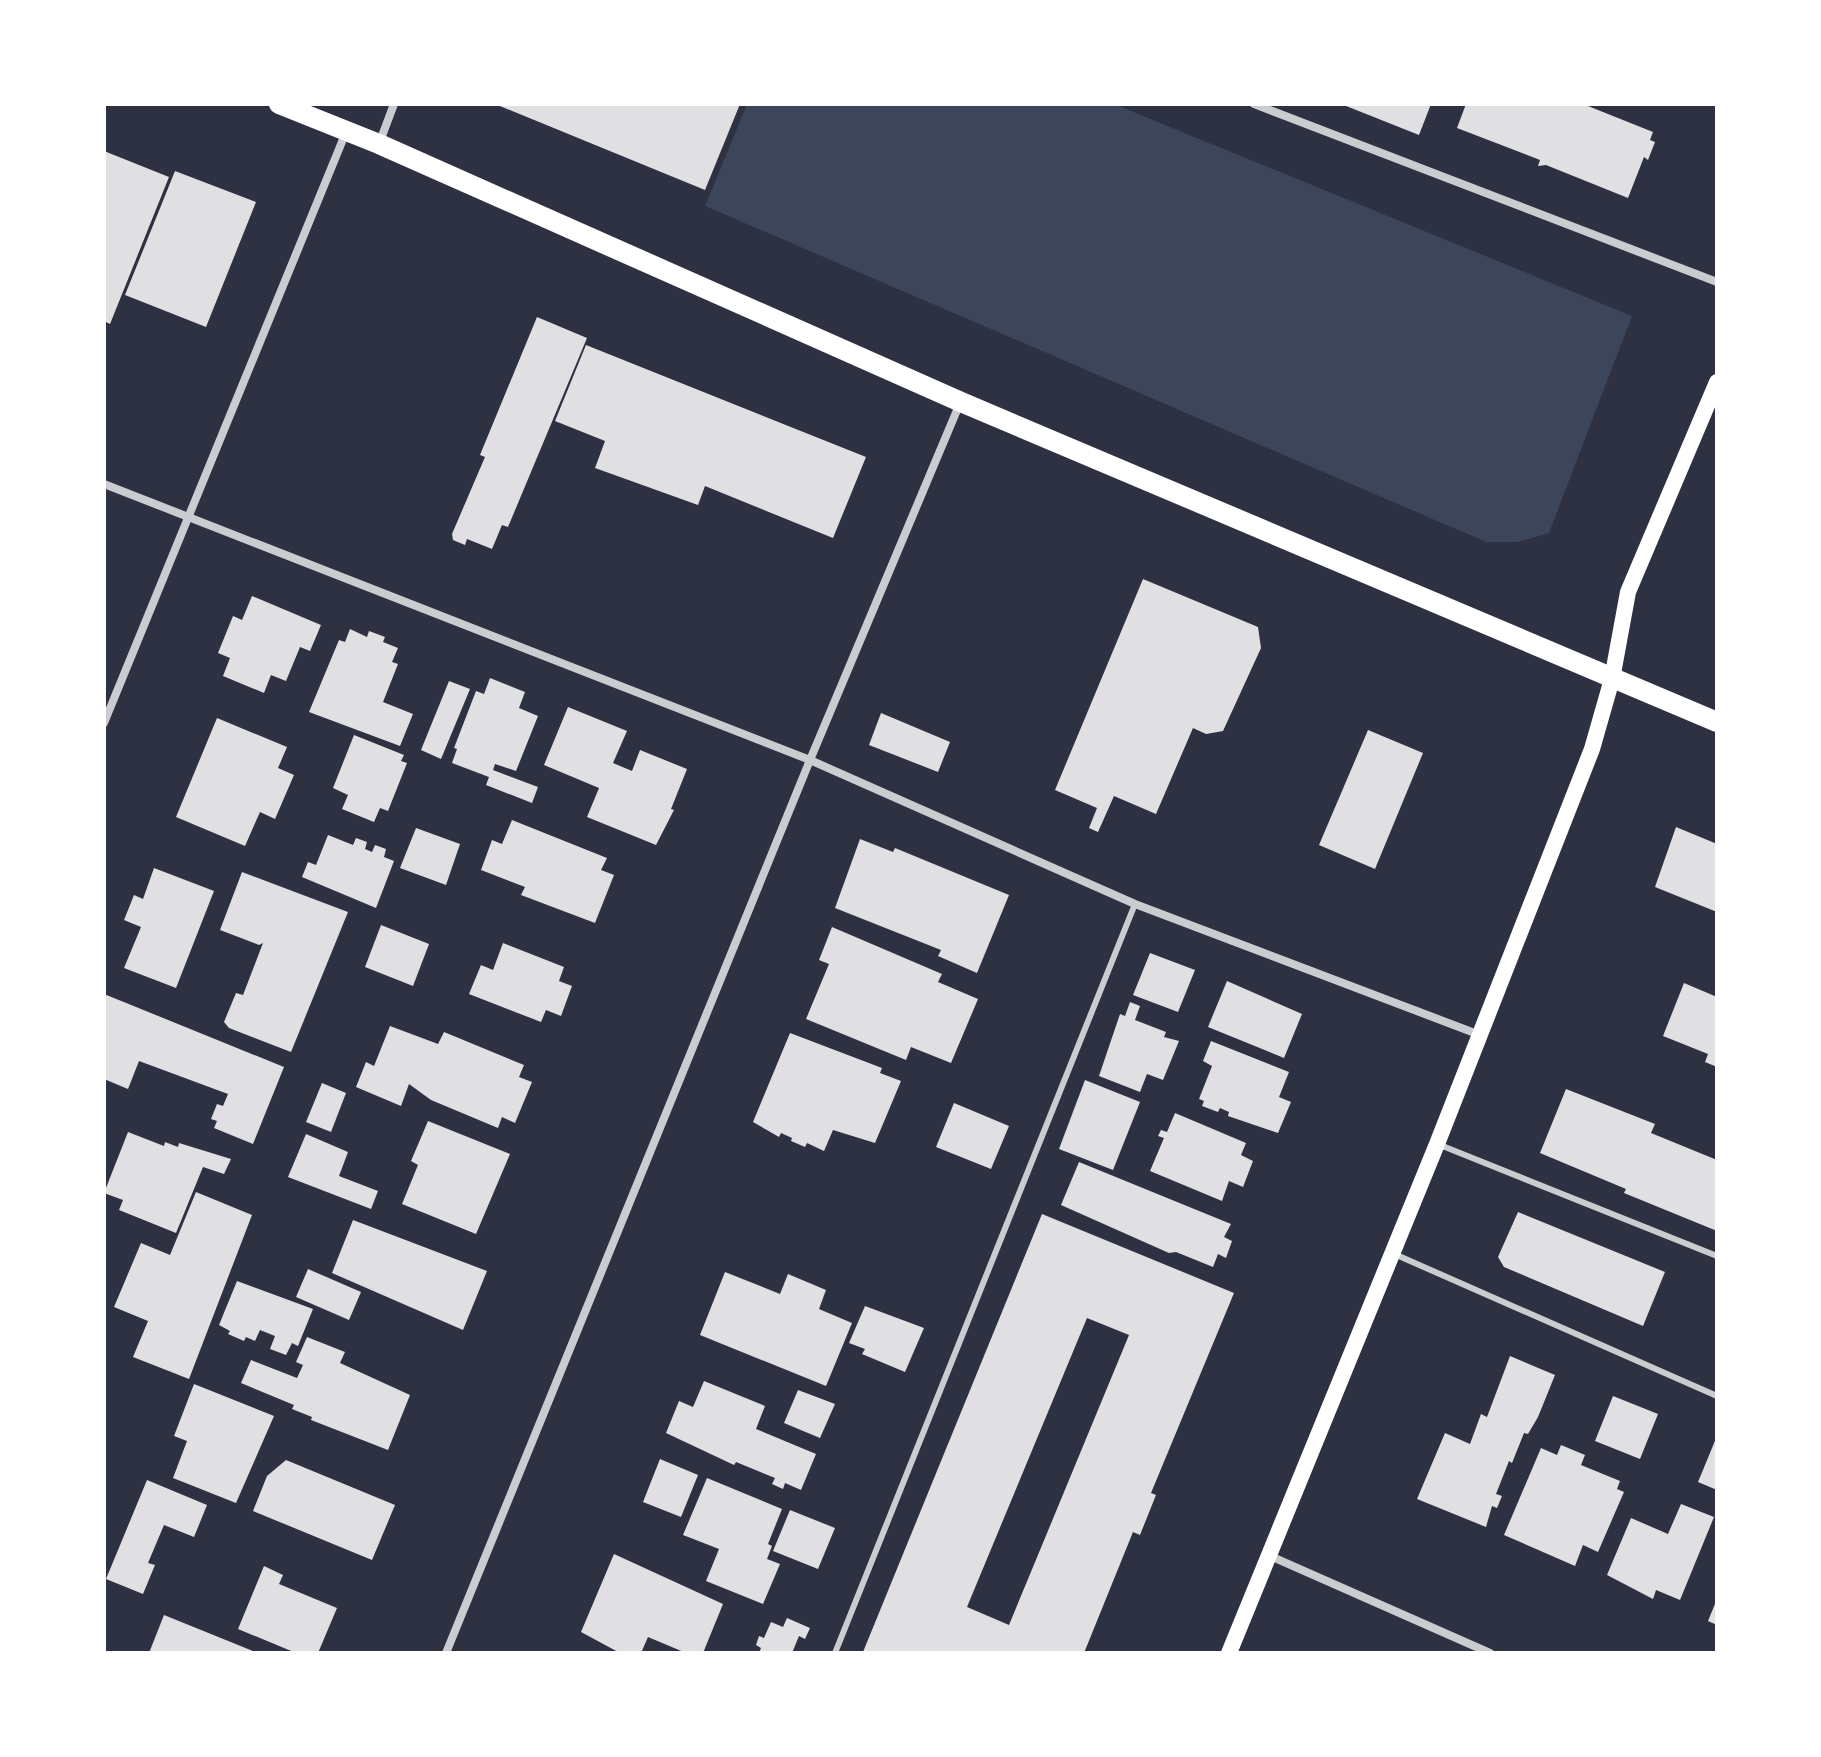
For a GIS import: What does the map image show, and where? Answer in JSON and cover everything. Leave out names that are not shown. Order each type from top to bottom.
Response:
[{"type":"main road","points":[[279,104],[379,144],[961,402],[1717,722]]},
{"type":"main road","points":[[1229,1653],[1437,1144],[1592,749],[1612,679],[1628,592],[1717,382]]},
{"type":"street","points":[[379,144],[394,104]]},
{"type":"street","points":[[1254,104],[1717,282]]},
{"type":"street","points":[[104,723],[346,131]]},
{"type":"street","points":[[446,1653],[810,760],[961,402]]},
{"type":"street","points":[[104,484],[810,760],[1135,904],[1480,1035]]},
{"type":"street","points":[[1270,1556],[1490,1653]]},
{"type":"lane","points":[[835,1653],[1135,904]]},
{"type":"lane","points":[[1437,1144],[1717,1256]]},
{"type":"lane","points":[[1392,1253],[1717,1396]]},
{"type":"shaded area","points":[[747,104],[1114,104],[1632,316],[1549,533],[1518,542],[1486,542],[705,206]]},
{"type":"building","points":[[495,104],[740,104],[705,190]]},
{"type":"building","points":[[1341,104],[1431,104],[1419,135]]},
{"type":"building","points":[[1466,104],[1583,104],[1653,132],[1650,140],[1655,142],[1648,160],[1644,157],[1628,198],[1546,165],[1538,166],[1540,160],[1457,128]]},
{"type":"building","points":[[104,151],[169,177],[110,324],[104,321]]},
{"type":"building","points":[[175,171],[256,202],[206,327],[125,295]]},
{"type":"building","points":[[537,317],[587,338],[508,527],[502,525],[492,549],[467,539],[465,545],[453,540],[452,534],[485,457],[480,455]]},
{"type":"building","points":[[586,345],[866,457],[833,538],[705,486],[698,505],[595,468],[605,441],[555,421]]},
{"type":"building","points":[[1143,579],[1258,627],[1261,648],[1223,731],[1206,734],[1193,728],[1156,814],[1114,796],[1098,832],[1089,828],[1097,808],[1055,790]]},
{"type":"building","points":[[252,596],[321,625],[310,651],[300,647],[286,681],[271,675],[264,693],[223,676],[230,658],[218,653],[233,616],[242,620]]},
{"type":"building","points":[[350,629],[367,637],[369,631],[385,637],[383,642],[398,648],[392,662],[398,664],[383,702],[413,714],[400,746],[309,712],[339,640],[345,642]]},
{"type":"building","points":[[490,678],[525,692],[519,708],[538,716],[516,771],[495,764],[493,770],[538,787],[532,803],[486,785],[489,777],[452,763],[457,749],[454,748],[476,691],[484,694]]},
{"type":"building","points":[[449,681],[470,689],[441,759],[421,750]]},
{"type":"building","points":[[568,707],[627,731],[613,763],[632,771],[640,750],[687,769],[671,809],[674,810],[656,845],[587,817],[599,788],[544,765]]},
{"type":"building","points":[[881,713],[950,742],[938,772],[869,745]]},
{"type":"building","points":[[217,718],[287,747],[278,768],[294,775],[275,819],[260,812],[245,846],[176,817]]},
{"type":"building","points":[[1368,730],[1423,753],[1375,869],[1319,845]]},
{"type":"building","points":[[354,735],[404,755],[401,761],[407,763],[388,811],[380,808],[374,822],[342,809],[348,795],[333,788]]},
{"type":"building","points":[[512,820],[607,858],[601,870],[614,875],[595,923],[521,895],[525,887],[481,870],[492,840],[502,844]]},
{"type":"building","points":[[1676,827],[1717,844],[1717,912],[1655,887]]},
{"type":"building","points":[[416,828],[460,844],[446,885],[400,868]]},
{"type":"building","points":[[328,835],[353,845],[356,838],[367,842],[365,849],[372,852],[375,845],[386,849],[384,857],[394,861],[376,908],[302,877],[308,862],[316,865]]},
{"type":"building","points":[[860,839],[893,852],[895,848],[1009,895],[977,973],[938,956],[941,950],[835,908]]},
{"type":"building","points":[[154,868],[214,891],[176,988],[124,968],[141,927],[124,920],[134,895],[143,899]]},
{"type":"building","points":[[242,872],[348,912],[291,1052],[229,1028],[224,1022],[236,993],[243,995],[263,943],[259,945],[220,930]]},
{"type":"building","points":[[381,925],[429,944],[413,986],[365,967]]},
{"type":"building","points":[[832,927],[942,974],[938,982],[978,999],[951,1063],[911,1047],[906,1060],[806,1019],[829,964],[819,960]]},
{"type":"building","points":[[503,943],[564,967],[559,981],[572,986],[561,1016],[546,1010],[541,1022],[469,994],[481,965],[493,970]]},
{"type":"building","points":[[1150,953],[1195,970],[1178,1012],[1133,995]]},
{"type":"building","points":[[1227,981],[1302,1014],[1284,1058],[1208,1027]]},
{"type":"building","points":[[1684,983],[1717,997],[1717,1067],[1705,1062],[1708,1054],[1663,1036]]},
{"type":"building","points":[[104,994],[284,1067],[253,1144],[214,1128],[217,1121],[211,1119],[217,1104],[223,1106],[228,1094],[139,1061],[128,1089],[104,1079]]},
{"type":"building","points":[[1130,1002],[1140,1006],[1135,1020],[1166,1032],[1164,1037],[1179,1041],[1163,1080],[1147,1074],[1140,1092],[1099,1076],[1120,1014],[1125,1016]]},
{"type":"building","points":[[390,1026],[438,1044],[444,1032],[524,1065],[519,1077],[532,1082],[515,1123],[502,1117],[498,1128],[431,1100],[409,1084],[401,1106],[356,1087],[366,1062],[374,1066]]},
{"type":"building","points":[[790,1033],[882,1068],[880,1073],[901,1081],[875,1143],[833,1130],[824,1151],[807,1143],[805,1147],[781,1133],[779,1137],[753,1122]]},
{"type":"building","points":[[1211,1041],[1289,1072],[1279,1097],[1291,1102],[1278,1133],[1228,1116],[1229,1112],[1220,1108],[1218,1112],[1202,1106],[1204,1101],[1199,1099],[1212,1066],[1203,1061]]},
{"type":"building","points":[[1085,1080],[1140,1102],[1113,1170],[1059,1149]]},
{"type":"building","points":[[322,1083],[346,1093],[331,1132],[306,1122]]},
{"type":"building","points":[[1566,1089],[1655,1124],[1651,1133],[1717,1160],[1717,1231],[1624,1193],[1626,1189],[1540,1153]]},
{"type":"building","points":[[954,1103],[1009,1126],[991,1169],[936,1147]]},
{"type":"building","points":[[1175,1113],[1246,1143],[1241,1155],[1253,1161],[1243,1187],[1229,1181],[1222,1201],[1150,1171],[1164,1138],[1158,1136],[1161,1130],[1167,1132]]},
{"type":"building","points":[[428,1121],[510,1154],[476,1234],[402,1204],[418,1165],[411,1161]]},
{"type":"building","points":[[128,1132],[164,1146],[165,1142],[178,1147],[179,1143],[231,1159],[224,1174],[203,1167],[176,1233],[119,1210],[123,1200],[104,1193]]},
{"type":"building","points":[[306,1134],[348,1152],[339,1176],[378,1191],[371,1209],[288,1177]]},
{"type":"building","points":[[1079,1162],[1231,1224],[1224,1237],[1232,1241],[1226,1258],[1218,1254],[1213,1267],[1176,1252],[1169,1253],[1061,1205]]},
{"type":"building","points":[[196,1192],[252,1215],[189,1379],[133,1357],[148,1321],[114,1307],[141,1243],[170,1255]]},
{"type":"building","points":[[1518,1212],[1665,1272],[1643,1326],[1504,1267],[1498,1257]]},
{"type":"building","points":[[1042,1214],[1234,1293],[1151,1493],[1156,1495],[1140,1535],[1133,1532],[1084,1653],[863,1652]],"holes":[[[1087,1318],[1129,1335],[1009,1625],[967,1607]]]},
{"type":"building","points":[[353,1220],[487,1271],[463,1330],[332,1273]]},
{"type":"building","points":[[308,1269],[361,1292],[349,1320],[296,1297]]},
{"type":"building","points":[[725,1272],[780,1294],[788,1274],[826,1290],[819,1309],[852,1323],[826,1386],[700,1335]]},
{"type":"building","points":[[237,1281],[313,1309],[298,1346],[292,1343],[286,1355],[270,1349],[275,1336],[260,1330],[255,1341],[246,1337],[244,1341],[228,1334],[230,1331],[219,1325]]},
{"type":"building","points":[[865,1306],[924,1328],[905,1372],[862,1354],[865,1349],[849,1343]]},
{"type":"building","points":[[307,1337],[345,1352],[340,1363],[410,1395],[388,1450],[311,1420],[312,1417],[292,1409],[294,1405],[241,1383],[251,1360],[297,1378],[303,1365],[296,1362]]},
{"type":"building","points":[[1510,1356],[1555,1375],[1538,1417],[1528,1434],[1524,1433],[1512,1463],[1509,1461],[1496,1494],[1502,1496],[1497,1508],[1492,1506],[1486,1527],[1417,1499],[1445,1433],[1470,1444],[1481,1414],[1487,1417]]},
{"type":"building","points":[[704,1381],[765,1406],[756,1429],[816,1454],[801,1490],[785,1483],[783,1489],[772,1484],[775,1478],[736,1462],[734,1465],[666,1433],[679,1401],[693,1407]]},
{"type":"building","points":[[194,1384],[274,1416],[236,1503],[173,1478],[187,1441],[174,1436]]},
{"type":"building","points":[[798,1390],[835,1404],[820,1438],[784,1423]]},
{"type":"building","points":[[1613,1396],[1658,1414],[1640,1459],[1595,1441]]},
{"type":"building","points":[[1717,1436],[1717,1490],[1698,1482]]},
{"type":"building","points":[[1561,1445],[1585,1455],[1581,1465],[1620,1481],[1617,1489],[1624,1492],[1598,1552],[1583,1545],[1575,1566],[1504,1535],[1541,1448],[1557,1455]]},
{"type":"building","points":[[660,1459],[698,1475],[681,1517],[643,1502]]},
{"type":"building","points":[[286,1460],[395,1505],[372,1560],[253,1511],[267,1476]]},
{"type":"building","points":[[707,1478],[782,1509],[768,1544],[772,1546],[767,1559],[780,1564],[763,1604],[706,1581],[719,1549],[683,1535]]},
{"type":"building","points":[[147,1480],[207,1505],[194,1537],[164,1525],[148,1563],[155,1565],[143,1594],[106,1579]]},
{"type":"building","points":[[1681,1504],[1714,1517],[1680,1600],[1656,1590],[1653,1599],[1607,1575],[1631,1518],[1668,1534]]},
{"type":"building","points":[[790,1510],[835,1528],[818,1569],[773,1551]]},
{"type":"building","points":[[614,1554],[723,1604],[703,1653],[686,1653],[648,1637],[641,1653],[620,1653],[581,1632]]},
{"type":"building","points":[[264,1566],[283,1575],[279,1584],[337,1608],[318,1653],[296,1653],[238,1629]]},
{"type":"building","points":[[1717,1599],[1717,1625],[1708,1621]]},
{"type":"building","points":[[164,1615],[258,1653],[149,1653]]},
{"type":"building","points":[[787,1618],[810,1628],[805,1639],[799,1636],[792,1653],[759,1653],[761,1648],[756,1645],[759,1636],[764,1638],[771,1622],[783,1627]]}]
